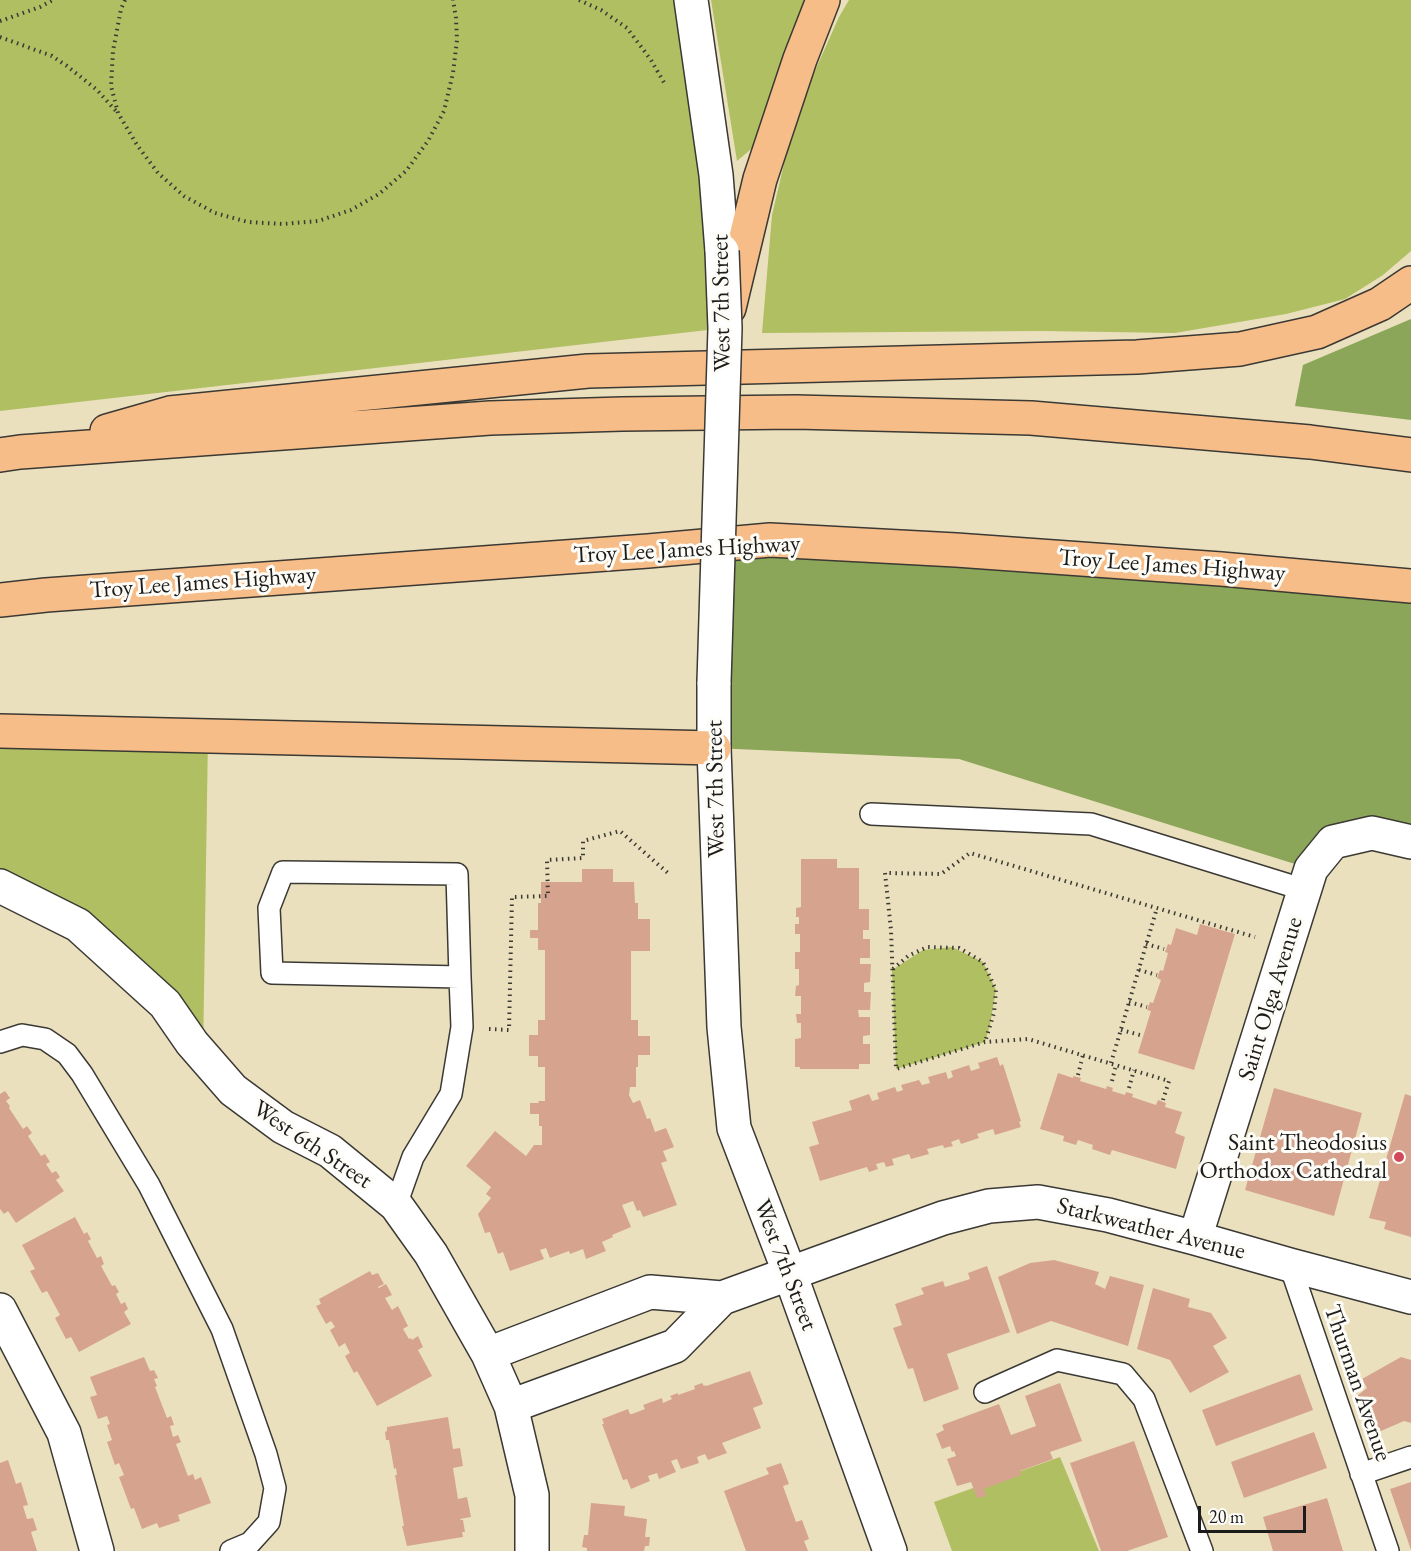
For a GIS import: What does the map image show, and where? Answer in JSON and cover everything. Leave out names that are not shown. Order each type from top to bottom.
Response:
[{"type":"highway","points":[[732,252],[823,0]]},
{"type":"highway","points":[[10,453],[84,438],[170,413],[588,371],[1137,357],[1240,349],[1317,332],[1380,304],[1411,283]]},
{"type":"highway","points":[[10,453],[490,418],[796,412],[1031,418],[1310,442],[1411,455]]},
{"type":"highway","name":"Troy Lee James Highway","points":[[0,600],[770,540],[1221,568],[1411,586]]},
{"type":"highway","points":[[0,731],[714,748]]},
{"type":"street","name":"West 7th Street","points":[[691,0],[716,175],[732,252],[725,328],[714,748],[724,1027],[734,1128],[790,1274],[890,1551]]},
{"type":"street","name":"Saint Olga Avenue","points":[[1196,1238],[1311,869],[1333,842],[1372,832],[1411,842]]},
{"type":"street","name":"West 6th Street","points":[[0,886],[78,925],[165,1004],[192,1043],[233,1090],[283,1127],[330,1151],[396,1205],[431,1254],[489,1354],[510,1406],[532,1495],[532,1551]]},
{"type":"street","name":"Starkweather Avenue","points":[[489,1354],[650,1292],[722,1298],[943,1218],[989,1206],[1038,1202],[1108,1215],[1411,1297]]},
{"type":"street","name":"Starkweather Avenue","points":[[510,1406],[675,1346],[722,1298]]},
{"type":"street","points":[[0,1310],[64,1434],[97,1551]]},
{"type":"lane","points":[[871,814],[1091,825],[1305,890]]},
{"type":"lane","points":[[396,1205],[413,1157],[451,1094],[462,1027],[457,874],[283,872],[269,908],[272,974],[460,977]]},
{"type":"lane","points":[[0,1042],[22,1035],[45,1039],[67,1054],[82,1074],[148,1185],[222,1329],[266,1454],[275,1488],[269,1522],[250,1543],[231,1551]]},
{"type":"lane","name":"Thurman Avenue","points":[[1290,1265],[1388,1551]]},
{"type":"lane","points":[[985,1392],[1057,1360],[1123,1374],[1144,1399],[1202,1551]]},
{"type":"lane","points":[[1361,1474],[1411,1457]]},
{"type":"path","points":[[0,21],[53,0]]},
{"type":"path","points":[[117,112],[111,86],[112,51],[125,0]]},
{"type":"path","points":[[0,37],[44,53],[68,66],[97,90],[117,112],[137,145],[158,173],[184,196],[215,213],[248,222],[283,224],[318,221],[351,210],[379,194],[406,171],[428,141],[444,111],[453,73],[457,40],[453,0]]},
{"type":"path","points":[[579,0],[601,10],[627,28],[651,60],[669,91]]},
{"type":"path","points":[[487,1029],[509,1030],[512,897],[548,896],[548,860],[583,858],[583,842],[620,831],[669,874]]},
{"type":"path","points":[[1163,1100],[1169,1081],[1028,1039],[985,1042],[896,1069],[891,930],[885,873],[941,874],[970,853],[1259,938]]},
{"type":"path","points":[[1111,1063],[1157,908]]},
{"type":"path","points":[[1146,944],[1164,949]]},
{"type":"path","points":[[892,970],[908,957],[927,947],[959,948],[983,962],[996,990],[994,1013],[985,1042]]},
{"type":"path","points":[[1139,970],[1156,975]]},
{"type":"path","points":[[1129,1002],[1147,1007]]},
{"type":"path","points":[[1121,1030],[1140,1035]]},
{"type":"path","points":[[1078,1075],[1083,1055]]},
{"type":"path","points":[[1112,1081],[1116,1065]]},
{"type":"path","points":[[1129,1088],[1134,1070]]},
{"type":"green space","points":[[0,0],[691,0],[725,328],[0,411]]},
{"type":"green space","points":[[711,0],[811,0],[756,145],[737,161]]},
{"type":"green space","points":[[849,0],[1411,0],[1411,251],[1383,275],[1345,299],[1286,314],[1175,333],[1041,331],[762,333],[772,215],[796,113],[839,17]]},
{"type":"green space","points":[[1411,319],[1411,420],[1295,406],[1303,365]]},
{"type":"green space","points":[[720,536],[1411,579],[1411,842],[1372,833],[1311,869],[959,759],[714,748]]},
{"type":"green space","points":[[0,736],[208,736],[203,1056],[165,1004],[0,886]]},
{"type":"green space","points":[[952,947],[983,962],[996,990],[985,1042],[896,1069],[892,970],[923,950]]},
{"type":"green space","points":[[1060,1457],[1099,1551],[952,1551],[934,1502]]},
{"type":"building","points":[[801,859],[837,859],[837,868],[859,868],[859,909],[869,909],[869,930],[863,930],[863,939],[870,939],[870,958],[860,958],[860,964],[871,964],[870,982],[864,983],[864,992],[871,992],[870,1010],[858,1010],[859,1017],[870,1017],[870,1035],[863,1036],[863,1044],[870,1044],[870,1064],[859,1064],[859,1069],[800,1069],[800,1067],[795,1067],[795,1039],[801,1038],[801,1023],[797,1023],[796,1014],[801,1014],[801,996],[795,996],[796,986],[799,985],[799,969],[795,969],[795,952],[800,952],[800,934],[795,934],[795,924],[799,924],[796,908],[801,907]]},
{"type":"building","points":[[582,869],[613,869],[613,882],[634,882],[638,919],[650,919],[650,951],[631,951],[631,1020],[638,1020],[638,1036],[650,1036],[650,1055],[638,1055],[636,1087],[630,1087],[629,1095],[633,1103],[640,1100],[655,1132],[666,1128],[674,1147],[663,1151],[667,1161],[661,1163],[677,1205],[643,1217],[640,1210],[637,1211],[633,1201],[622,1205],[631,1227],[602,1242],[606,1251],[586,1259],[583,1249],[550,1258],[546,1248],[540,1250],[544,1259],[510,1271],[503,1252],[498,1254],[490,1232],[485,1233],[478,1214],[491,1198],[486,1194],[491,1187],[466,1166],[495,1131],[526,1156],[534,1145],[542,1145],[542,1126],[539,1126],[539,1114],[530,1114],[530,1103],[545,1101],[545,1067],[538,1067],[538,1056],[529,1056],[529,1035],[538,1035],[538,1020],[545,1020],[545,950],[538,950],[538,938],[530,938],[530,930],[538,930],[541,882],[582,882]]},
{"type":"building","points":[[1200,924],[1235,934],[1194,1070],[1138,1053],[1151,1011],[1147,1010],[1150,1002],[1153,1003],[1161,980],[1157,978],[1160,970],[1163,971],[1168,944],[1171,945],[1176,928],[1197,935]]},
{"type":"building","points":[[997,1057],[1000,1066],[1003,1064],[1021,1127],[995,1135],[993,1129],[977,1134],[979,1138],[961,1144],[959,1139],[951,1142],[953,1146],[944,1148],[943,1145],[927,1149],[929,1154],[911,1159],[909,1154],[892,1159],[894,1165],[886,1167],[884,1162],[876,1164],[878,1169],[869,1172],[867,1167],[820,1181],[809,1147],[819,1144],[812,1122],[852,1110],[849,1101],[869,1094],[872,1101],[879,1099],[877,1093],[895,1087],[897,1092],[903,1090],[901,1085],[919,1080],[922,1085],[930,1083],[928,1077],[946,1072],[948,1079],[953,1077],[951,1071],[969,1065],[971,1071],[980,1068],[978,1063]]},
{"type":"building","points":[[1058,1073],[1081,1078],[1080,1081],[1106,1089],[1107,1086],[1113,1088],[1112,1091],[1125,1095],[1126,1092],[1133,1094],[1132,1097],[1156,1105],[1158,1100],[1166,1103],[1165,1107],[1182,1112],[1175,1133],[1185,1137],[1176,1169],[1112,1150],[1110,1155],[1092,1149],[1093,1145],[1078,1140],[1076,1145],[1063,1141],[1064,1136],[1040,1129]]},
{"type":"building","points":[[1274,1088],[1362,1113],[1334,1216],[1245,1190]]},
{"type":"building","points":[[5,1091],[10,1098],[6,1101],[9,1108],[23,1129],[27,1126],[32,1133],[28,1136],[41,1156],[45,1154],[50,1162],[46,1164],[52,1173],[56,1171],[60,1177],[56,1180],[64,1191],[16,1223],[8,1211],[4,1214],[0,1209],[0,1094]]},
{"type":"building","name":"Saint Theodosius Orthodox Cathedral","points":[[1405,1094],[1411,1096],[1411,1237],[1384,1229],[1386,1222],[1369,1218]]},
{"type":"building","points":[[75,1217],[84,1234],[87,1232],[91,1239],[88,1241],[97,1258],[101,1256],[104,1264],[101,1266],[112,1286],[115,1285],[119,1292],[116,1294],[121,1304],[125,1302],[128,1309],[124,1312],[131,1324],[79,1352],[71,1337],[66,1339],[55,1318],[60,1315],[47,1291],[42,1293],[30,1271],[35,1269],[22,1245]]},
{"type":"building","points":[[1054,1260],[1099,1272],[1095,1284],[1105,1289],[1110,1276],[1144,1285],[1128,1346],[1051,1321],[1017,1334],[998,1277],[1030,1263]]},
{"type":"building","points":[[987,1266],[1010,1332],[947,1354],[959,1389],[924,1402],[913,1368],[908,1369],[893,1328],[902,1325],[895,1304],[924,1294],[921,1288],[943,1281],[945,1287],[970,1279],[968,1273]]},
{"type":"building","points":[[370,1271],[372,1275],[378,1273],[384,1284],[379,1288],[386,1284],[392,1295],[385,1298],[392,1310],[398,1306],[408,1326],[403,1329],[409,1339],[412,1340],[418,1336],[423,1347],[418,1350],[432,1376],[377,1406],[357,1371],[354,1373],[345,1356],[350,1353],[345,1343],[339,1347],[330,1330],[335,1327],[331,1321],[326,1324],[316,1306],[321,1304],[319,1299]]},
{"type":"building","points":[[1153,1288],[1190,1299],[1188,1307],[1211,1313],[1227,1338],[1213,1346],[1229,1372],[1190,1393],[1170,1360],[1137,1349]]},
{"type":"building","points":[[144,1357],[150,1371],[154,1370],[158,1378],[154,1379],[157,1386],[155,1387],[167,1418],[171,1416],[174,1425],[170,1426],[173,1437],[178,1435],[181,1442],[176,1444],[188,1476],[193,1474],[195,1480],[201,1477],[211,1503],[178,1515],[180,1521],[159,1528],[157,1523],[142,1529],[134,1508],[131,1509],[119,1477],[124,1475],[119,1463],[115,1465],[107,1442],[112,1440],[107,1425],[110,1424],[107,1416],[98,1419],[90,1397],[97,1395],[90,1377]]},
{"type":"building","points":[[1401,1357],[1411,1360],[1411,1423],[1404,1421],[1374,1434],[1353,1399],[1367,1388],[1362,1379]]},
{"type":"building","points":[[750,1371],[763,1404],[753,1408],[761,1428],[722,1443],[727,1453],[708,1460],[705,1454],[697,1457],[699,1463],[681,1469],[677,1459],[671,1461],[676,1472],[659,1479],[657,1473],[648,1476],[650,1481],[631,1489],[627,1479],[623,1480],[602,1419],[628,1409],[632,1414],[645,1409],[643,1405],[662,1398],[663,1403],[672,1399],[670,1396],[695,1389],[694,1386],[702,1383],[706,1386]]},
{"type":"building","points":[[1300,1374],[1313,1410],[1216,1446],[1202,1410]]},
{"type":"building","points":[[1060,1383],[1082,1441],[1050,1452],[1053,1459],[1020,1471],[1021,1475],[984,1489],[986,1496],[977,1498],[971,1482],[957,1486],[947,1459],[956,1456],[954,1451],[952,1452],[950,1446],[942,1449],[936,1434],[944,1430],[942,1425],[999,1404],[1011,1435],[1036,1426],[1025,1396]]},
{"type":"building","points":[[448,1417],[453,1449],[460,1448],[463,1466],[453,1468],[458,1499],[467,1497],[471,1517],[460,1519],[463,1520],[465,1532],[462,1532],[463,1537],[407,1546],[402,1526],[404,1526],[395,1475],[397,1475],[396,1468],[394,1469],[389,1440],[386,1440],[385,1432],[387,1427]]},
{"type":"building","points":[[1314,1432],[1327,1468],[1244,1498],[1231,1462]]},
{"type":"building","points":[[1134,1441],[1168,1537],[1127,1551],[1101,1551],[1070,1463]]},
{"type":"building","points":[[8,1460],[16,1484],[21,1482],[28,1505],[23,1506],[27,1519],[33,1518],[37,1530],[31,1532],[37,1551],[0,1551],[0,1463]]},
{"type":"building","points":[[781,1463],[789,1484],[783,1486],[796,1522],[802,1520],[809,1539],[804,1541],[808,1551],[746,1551],[724,1491],[769,1474],[766,1468]]},
{"type":"building","points":[[1411,1482],[1411,1550],[1390,1489]]},
{"type":"building","points":[[1327,1498],[1343,1551],[1273,1551],[1263,1517]]},
{"type":"building","points":[[591,1503],[625,1506],[625,1516],[647,1519],[645,1537],[650,1537],[649,1546],[645,1546],[644,1551],[587,1551],[587,1548],[582,1547],[584,1535],[588,1535]]},
{"type":"place","name":"Saint Theodosius Orthodox Cathedral","points":[[1399,1157]]}]
